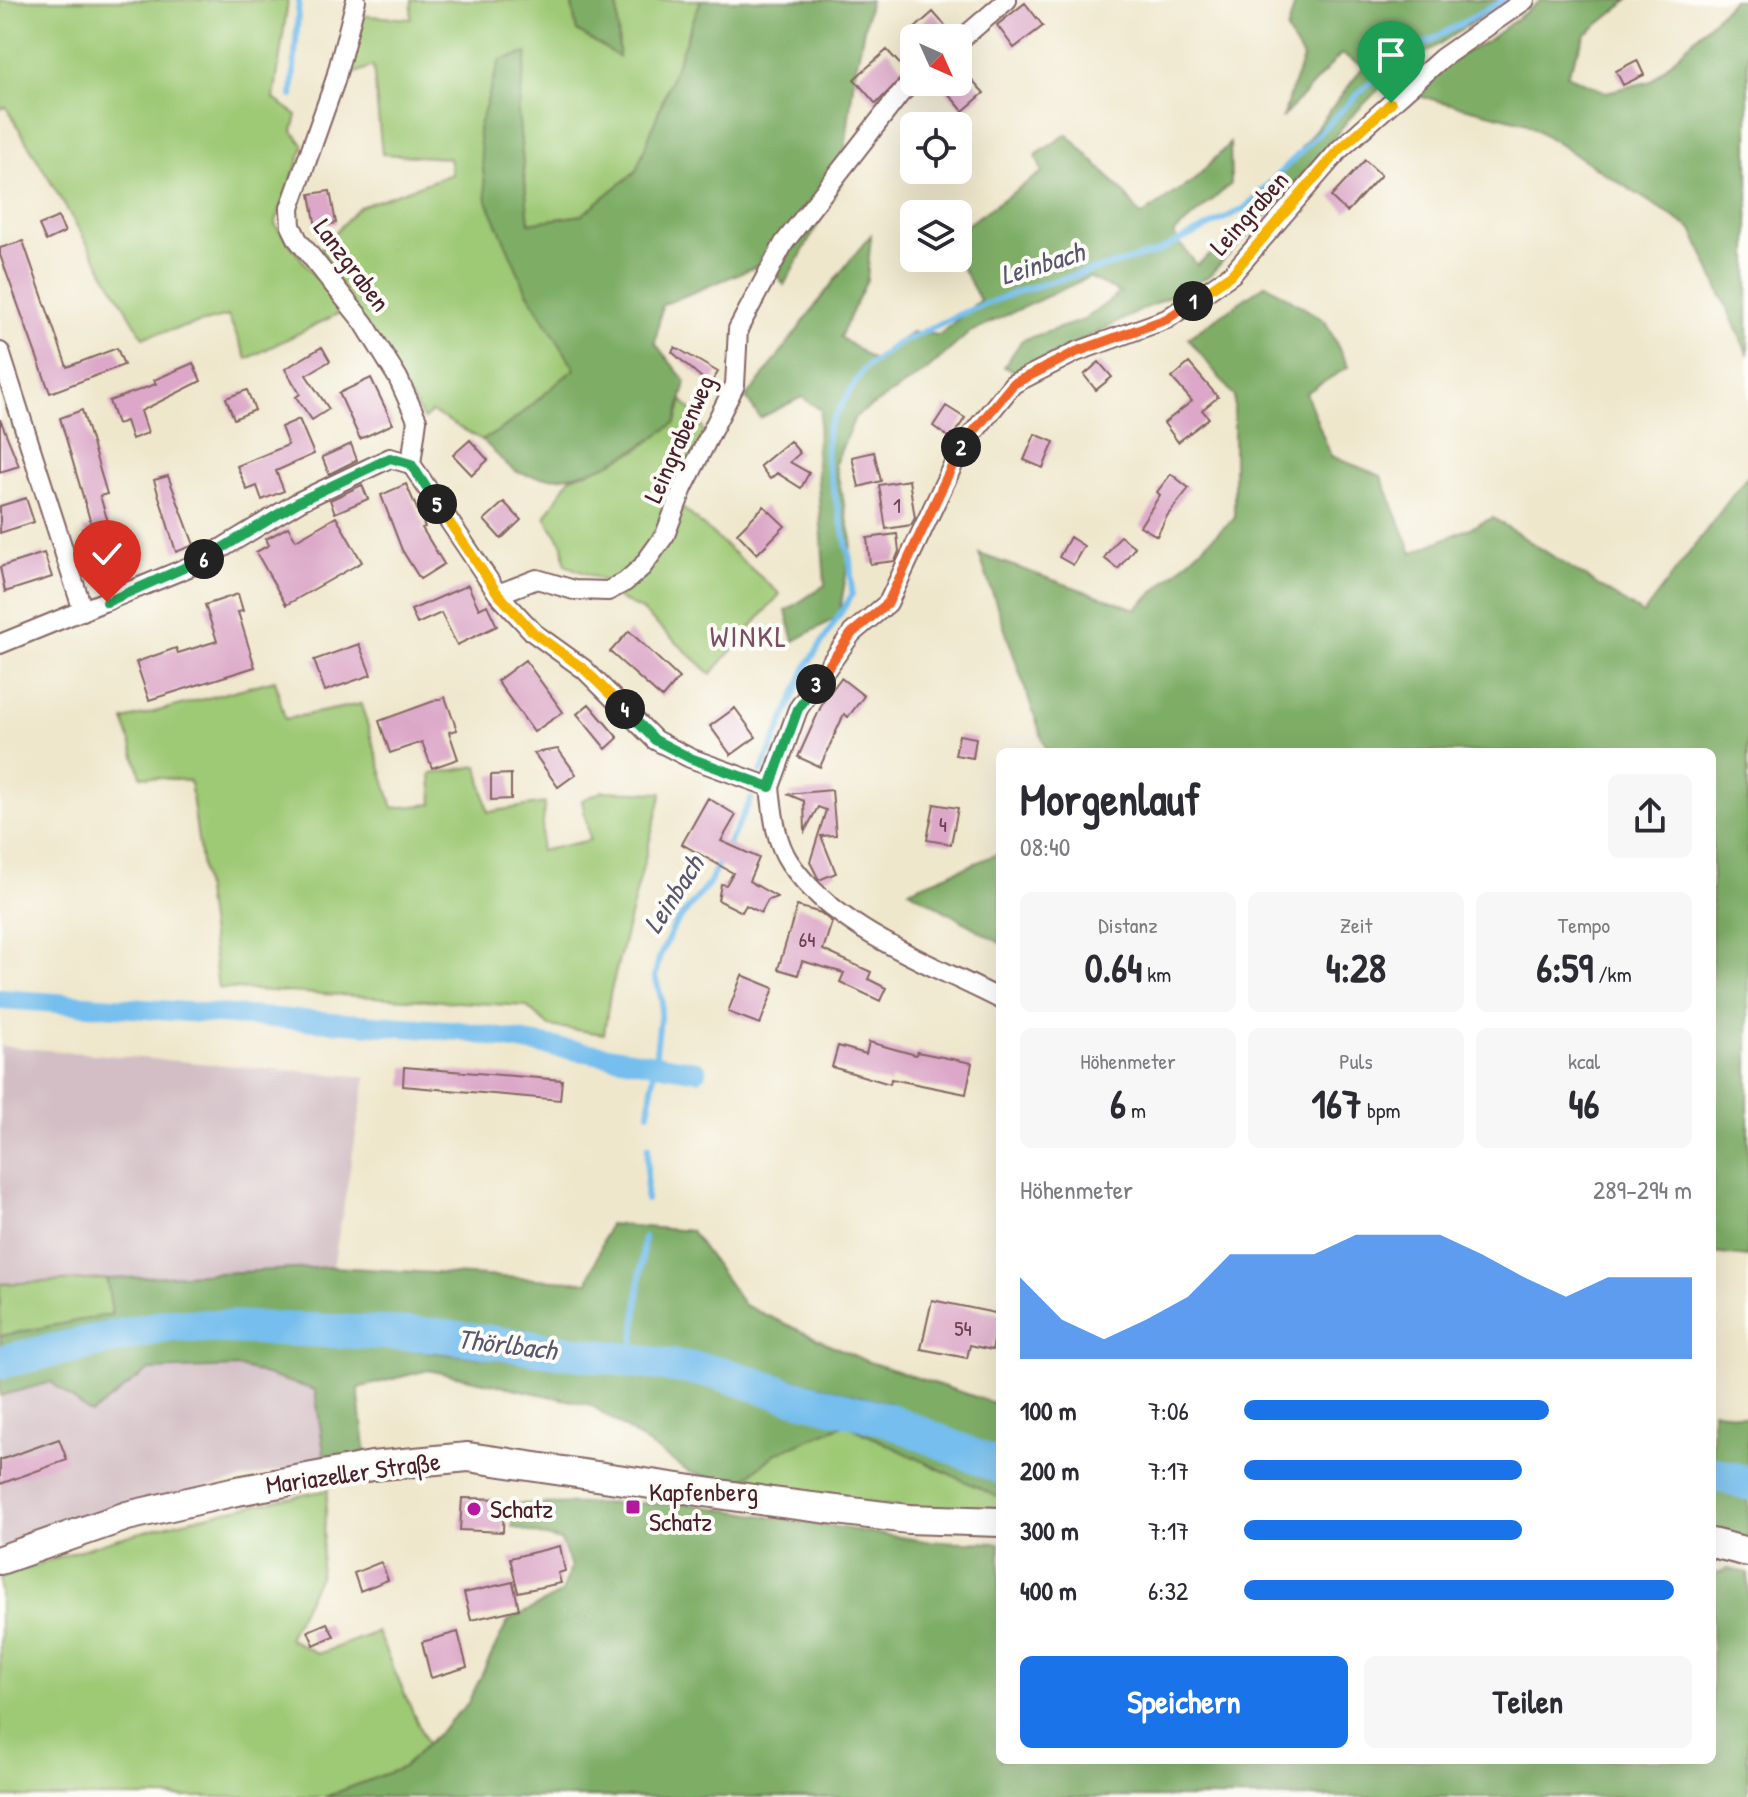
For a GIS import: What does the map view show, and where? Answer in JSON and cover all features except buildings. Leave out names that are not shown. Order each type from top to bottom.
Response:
[{"type":"main road","name":"Mariazeller Straße","points":[[0,1560],[127,1516],[232,1492],[372,1466],[468,1457],[908,1519],[996,1522]]},
{"type":"main road","points":[[1716,1544],[1748,1552]]},
{"type":"street","name":"Lanzgraben","points":[[356,0],[335,81],[297,182],[290,208],[291,226],[298,240],[364,323],[398,378],[417,420],[411,464]]},
{"type":"street","points":[[972,30],[1007,0]]},
{"type":"street","name":"Leingraben","points":[[770,787],[798,709],[852,633],[888,603],[961,448],[1013,384],[1076,352],[1167,319],[1232,274],[1340,149],[1442,58],[1525,0]]},
{"type":"street","name":"Leingrabenweg","points":[[498,594],[537,579],[574,590],[608,591],[625,582],[642,567],[665,535],[683,488],[735,385],[738,329],[784,243],[900,94]]},
{"type":"street","points":[[0,352],[83,611]]},
{"type":"street","points":[[0,644],[194,565],[300,501],[390,458],[411,464],[498,594],[534,633],[584,669],[655,740],[690,758],[770,787],[775,827],[789,863],[832,907],[876,935],[996,997]]},
{"type":"shaded area","points":[[0,1046],[366,1077],[333,1267],[0,1284]]},
{"type":"shaded area","points":[[240,1367],[315,1390],[325,1460],[177,1494],[0,1549],[0,1396],[51,1382],[91,1414],[149,1370]]},
{"type":"green space","points":[[0,0],[288,0],[274,99],[297,115],[293,131],[304,146],[275,224],[342,312],[247,359],[228,316],[143,337],[6,107],[0,109]]},
{"type":"green space","points":[[412,0],[571,0],[577,31],[619,56],[617,0],[701,0],[636,171],[582,215],[529,223],[518,113],[526,54],[500,60],[478,129],[575,369],[518,417],[482,440],[432,412],[424,419],[318,251],[359,207],[452,174],[449,158],[382,154],[373,66],[346,77],[356,15],[411,19]]},
{"type":"green space","points":[[571,0],[617,0],[619,57],[577,31]]},
{"type":"green space","points":[[701,0],[870,0],[854,77],[841,183],[784,285],[767,262],[662,305],[655,343],[686,382],[676,422],[623,457],[583,473],[541,477],[520,473],[482,440],[507,425],[575,369],[526,290],[487,201],[478,129],[500,60],[527,53],[518,113],[529,223],[582,215],[636,171]]},
{"type":"green space","points":[[1296,0],[1507,0],[1396,72],[1348,120],[1291,189],[1208,277],[1018,372],[1004,367],[1022,340],[1084,320],[1120,293],[1089,277],[970,332],[926,371],[855,417],[835,464],[852,540],[839,616],[794,641],[786,611],[825,585],[816,453],[821,410],[802,397],[760,418],[746,398],[871,235],[867,280],[840,337],[873,360],[912,332],[939,335],[980,300],[964,272],[972,272],[972,221],[1042,172],[1036,155],[1067,134],[1124,193],[1141,216],[1194,180],[1230,143],[1231,184],[1173,234],[1197,265],[1233,237],[1364,66],[1341,54],[1282,118],[1303,58],[1287,31]]},
{"type":"green space","points":[[1541,0],[1629,0],[1585,35],[1567,75],[1606,92],[1652,81],[1733,0],[1748,0],[1748,355],[1692,229],[1524,122],[1414,95],[1440,66],[1489,40]]},
{"type":"green space","points":[[1266,284],[1325,321],[1348,367],[1306,393],[1331,456],[1381,476],[1412,553],[1493,518],[1643,614],[1748,475],[1748,1257],[1716,1253],[1716,748],[1046,748],[979,554],[1136,609],[1234,518],[1234,396],[1188,338]]},
{"type":"green space","points":[[682,400],[699,419],[704,432],[656,538],[627,572],[609,583],[565,565],[563,545],[545,517],[570,478],[636,451],[676,422]]},
{"type":"green space","points":[[683,508],[780,594],[711,674],[641,610],[617,598]]},
{"type":"green space","points":[[275,680],[285,719],[361,704],[393,808],[433,804],[431,774],[478,766],[488,812],[545,803],[540,851],[590,840],[582,800],[603,791],[662,793],[610,994],[604,1034],[549,1026],[526,1006],[218,988],[190,781],[141,776],[124,720]]},
{"type":"green space","points":[[996,855],[996,941],[909,890]]},
{"type":"green space","points":[[609,1224],[691,1231],[744,1305],[866,1361],[996,1404],[996,1454],[889,1403],[716,1361],[590,1341],[342,1318],[169,1315],[0,1352],[0,1336],[112,1314],[107,1279],[333,1267],[588,1282]]},
{"type":"green space","points":[[107,1279],[112,1314],[0,1336],[0,1284]]},
{"type":"green space","points":[[141,1341],[337,1342],[667,1378],[839,1414],[996,1473],[996,1496],[845,1424],[776,1453],[739,1484],[689,1472],[591,1405],[428,1370],[358,1388],[366,1456],[325,1460],[315,1390],[240,1367],[149,1370],[91,1414],[51,1382],[0,1396],[0,1370]]},
{"type":"green space","points":[[1716,1411],[1748,1417],[1748,1471],[1716,1467]]},
{"type":"green space","points":[[845,1424],[996,1496],[996,1508],[931,1512],[739,1484],[776,1453]]},
{"type":"green space","points":[[1716,1488],[1748,1492],[1748,1538],[1716,1532]]},
{"type":"green space","points":[[328,1490],[320,1574],[288,1638],[318,1654],[377,1632],[427,1744],[404,1767],[325,1797],[0,1797],[0,1579],[120,1538],[203,1516]]},
{"type":"green space","points":[[682,1503],[925,1541],[996,1543],[996,1764],[1716,1764],[1716,1574],[1728,1569],[1748,1573],[1748,1797],[325,1797],[404,1767],[468,1703],[508,1621],[562,1593],[571,1567],[561,1541],[512,1527],[513,1504]]},
{"type":"waterway","points":[[292,96],[299,0]]},
{"type":"waterway","name":"Leinbach","points":[[761,772],[808,664],[852,595],[850,559],[826,458],[828,427],[864,369],[895,345],[965,312],[1022,290],[1155,253],[1245,208],[1371,81],[1420,46],[1505,0]]},
{"type":"waterway","name":"Leinbach","points":[[726,849],[751,799]]},
{"type":"waterway","name":"Leinbach","points":[[649,1113],[662,1001],[655,976],[659,958],[674,926],[710,882],[720,859]]},
{"type":"waterway","points":[[0,999],[460,1031],[697,1071]]},
{"type":"waterway","name":"Leinbach","points":[[646,1200],[648,1147]]},
{"type":"waterway","name":"Leinbach","points":[[632,1360],[644,1237]]},
{"type":"waterway","name":"Thörlbach","points":[[0,1362],[170,1325],[437,1335],[717,1372],[787,1395],[889,1420],[996,1465]]},
{"type":"waterway","name":"Thörlbach","points":[[1716,1474],[1748,1483]]},
{"type":"place","name":"Kapfenberg Schatz","points":[[633,1507]]},
{"type":"place","name":"Schatz","points":[[474,1509]]},
{"type":"district","name":"WINKL","points":[[749,637]]},
{"type":"route","points":[[107,602],[194,565],[300,501],[390,458],[411,464],[498,594],[534,633],[584,669],[655,740],[690,758],[770,787],[798,709],[852,633],[888,603],[961,448],[1013,384],[1076,352],[1167,319],[1232,274],[1340,149],[1391,103]]}]
